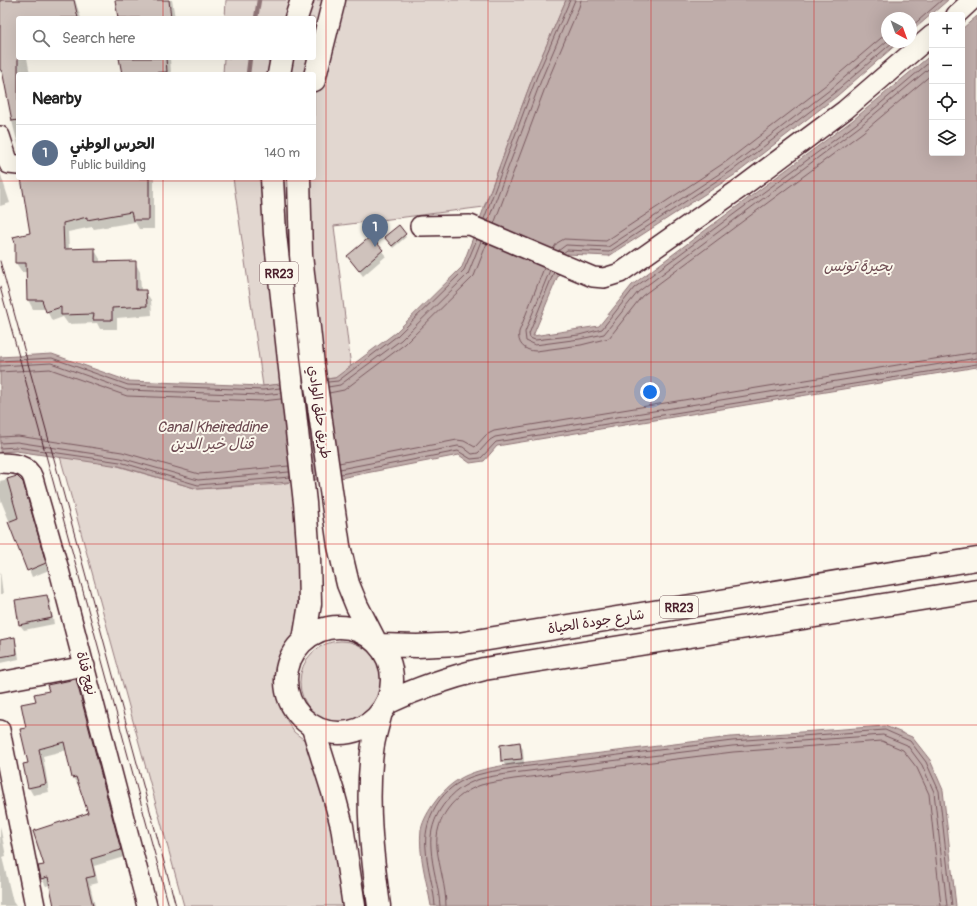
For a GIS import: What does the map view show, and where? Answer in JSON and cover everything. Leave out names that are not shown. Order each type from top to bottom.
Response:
[{"type":"main road","points":[[297,16],[302,0]]},
{"type":"main road","points":[[316,72],[334,0]]},
{"type":"main road","points":[[279,72],[282,60]]},
{"type":"main road","name":"طريق حلق الوادي","points":[[272,180],[275,234],[288,368],[305,503],[310,604],[304,640]]},
{"type":"main road","name":"طريق حلق الوادي","points":[[299,180],[301,254],[313,365],[339,546],[348,584],[357,606],[377,642]]},
{"type":"main road","name":"شارع جودة الحياة","points":[[377,642],[417,646],[458,644],[977,559]]},
{"type":"main road","name":"شارع جودة الحياة","points":[[384,709],[433,683],[484,669],[977,590]]},
{"type":"main road","name":"RR23","points":[[379,906],[370,839],[369,791],[372,751],[384,709],[393,687],[393,672],[388,658],[377,642],[358,630],[339,627],[320,630],[304,640],[293,653],[289,664],[286,686],[290,703],[300,717],[313,728],[330,733],[348,733],[366,727],[384,709]]},
{"type":"main road","name":"RR23","points":[[313,728],[332,785],[342,826],[354,906]]},
{"type":"street","points":[[959,12],[972,0]]},
{"type":"street","points":[[420,226],[474,227],[569,266],[593,278],[604,278],[620,273],[742,187],[845,110],[929,38]]},
{"type":"street","points":[[0,136],[13,165]]},
{"type":"street","name":"نهج قناة","points":[[1,463],[19,465],[26,468],[32,474],[85,666],[147,906]]},
{"type":"street","points":[[0,682],[85,666]]},
{"type":"street","points":[[0,730],[35,906]]},
{"type":"shaded area","points":[[226,0],[566,0],[534,74],[484,207],[334,226],[352,376],[263,386],[233,180],[316,180],[316,72],[223,72],[224,60],[316,60],[316,16],[225,16]]},
{"type":"shaded area","points":[[58,449],[198,489],[281,484],[295,481],[301,539],[296,636],[286,649],[277,672],[279,693],[286,719],[294,732],[311,745],[333,800],[345,906],[184,906]]},
{"type":"shaded area","points":[[341,641],[357,644],[370,653],[379,666],[382,682],[379,698],[370,711],[357,720],[341,723],[325,720],[312,711],[303,698],[300,682],[303,666],[312,653],[325,644]]},
{"type":"water","name":"بحيرة تونس","points":[[566,0],[948,0],[934,12],[929,12],[929,16],[917,27],[917,12],[881,12],[881,48],[892,48],[837,96],[736,174],[609,256],[567,254],[533,336],[599,326],[632,285],[853,120],[929,57],[929,156],[965,156],[965,26],[977,16],[977,367],[497,446],[484,461],[470,463],[459,455],[340,478],[198,489],[119,466],[16,451],[0,452],[0,357],[52,354],[128,381],[263,386],[335,378],[395,333],[462,267],[534,74]]},
{"type":"water","points":[[885,726],[912,737],[930,760],[943,790],[956,906],[431,906],[422,858],[420,839],[422,826],[428,812],[443,792],[451,785],[469,774],[489,768],[512,764],[731,737]]},
{"type":"building","points":[[0,0],[74,0],[78,16],[16,16],[16,60],[18,60],[18,72],[16,72],[16,120],[12,121],[2,70],[0,70]]},
{"type":"building","points":[[115,0],[169,0],[171,16],[118,16]]},
{"type":"building","points":[[119,60],[166,60],[167,72],[122,72]]},
{"type":"building","points":[[21,180],[149,180],[149,220],[133,220],[131,212],[87,220],[87,217],[63,223],[64,249],[95,248],[95,262],[136,261],[136,290],[146,290],[147,306],[112,308],[112,320],[93,320],[94,314],[61,315],[61,307],[46,312],[42,300],[27,300],[26,263],[15,263],[15,243],[13,237],[30,233]]},
{"type":"building","points":[[399,225],[406,234],[392,246],[384,237]]},
{"type":"building","points":[[371,236],[383,250],[359,271],[347,256]]},
{"type":"building","points":[[17,476],[23,482],[46,563],[27,571],[8,522],[18,518],[7,479]]},
{"type":"building","points":[[47,595],[52,618],[19,625],[15,600]]},
{"type":"building","points":[[15,637],[17,654],[0,657],[0,640]]},
{"type":"building","points":[[76,679],[121,850],[91,859],[95,876],[86,878],[93,906],[54,906],[48,877],[41,879],[38,866],[44,865],[33,831],[88,813],[76,777],[72,778],[64,742],[39,749],[46,784],[28,788],[23,764],[28,763],[20,729],[26,728],[21,704],[36,701],[34,694],[49,691],[47,685]]},
{"type":"building","points":[[520,742],[522,759],[501,761],[500,745]]},
{"type":"waterway","points":[[256,16],[259,0]]},
{"type":"waterway","points":[[248,72],[250,60]]},
{"type":"tram line","points":[[0,261],[176,906]]},
{"type":"tram line","points":[[0,287],[169,906]]},
{"type":"place","name":"الحرس الوطني","points":[[375,247]]},
{"type":"water label","name":"Canal Kheireddine قنال خير الدين","points":[[212,436]]}]
